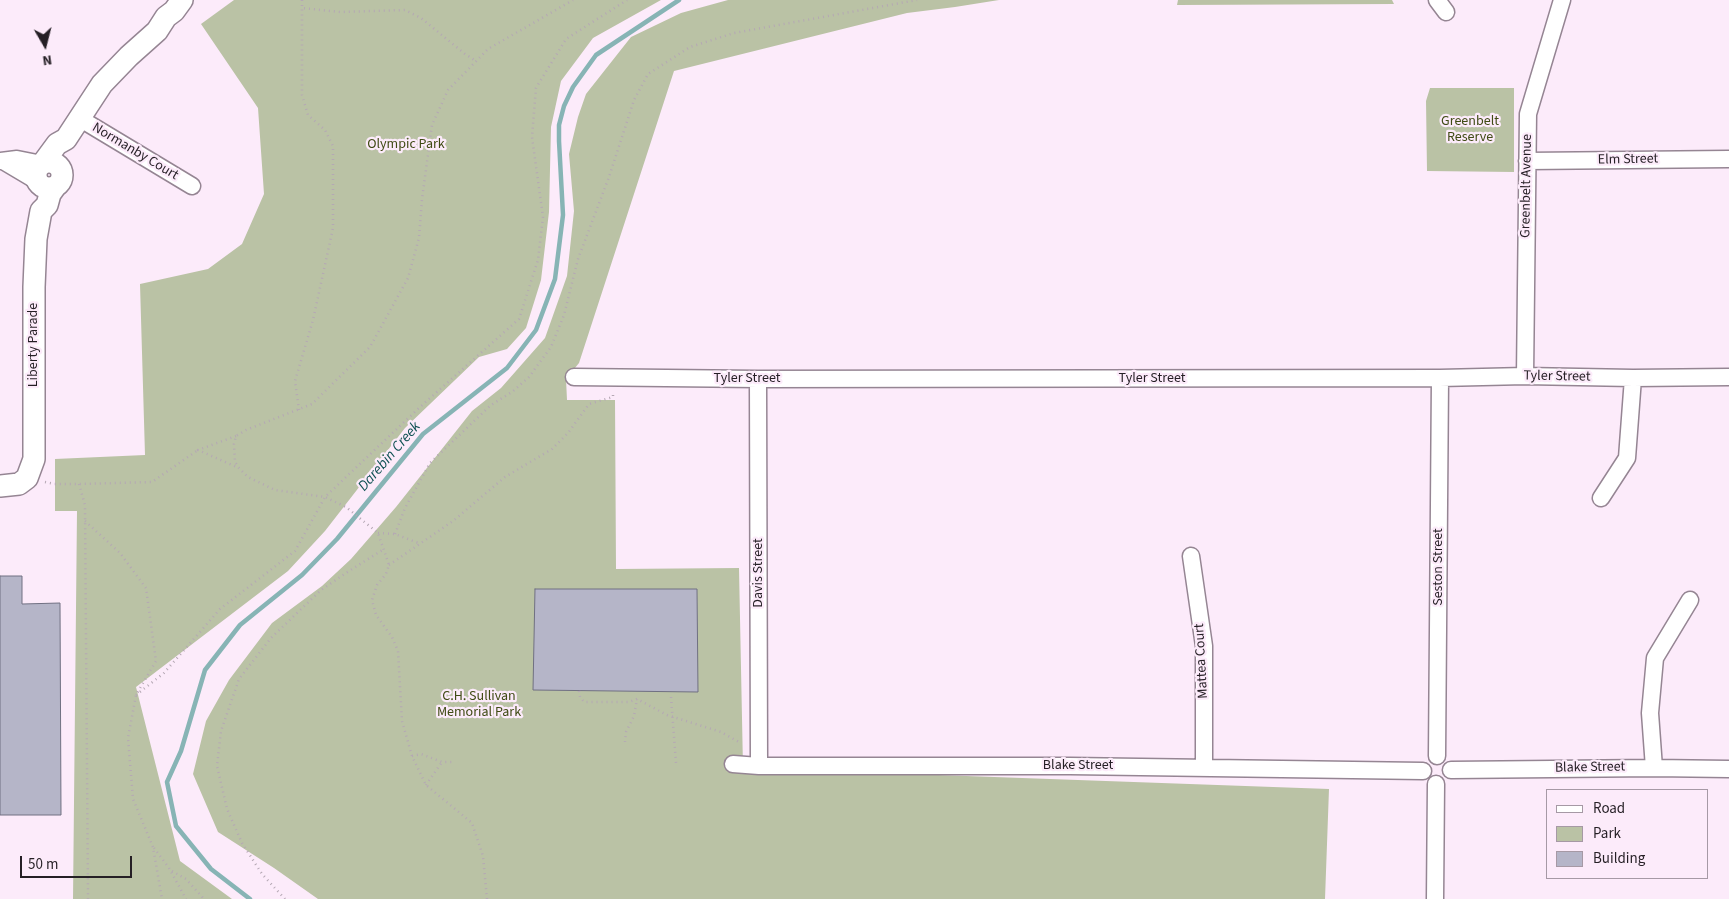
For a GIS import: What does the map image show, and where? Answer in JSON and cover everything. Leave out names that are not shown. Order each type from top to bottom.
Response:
[{"type":"street","points":[[3,161],[46,175],[57,144],[66,140],[102,84],[157,31],[166,17],[174,11],[182,0]]},
{"type":"street","points":[[157,31],[169,28],[177,23],[194,0]]},
{"type":"street","name":"Greenbelt Avenue","points":[[1525,376],[1528,114],[1562,0]]},
{"type":"street","name":"Normanby Court","points":[[79,118],[192,186]]},
{"type":"street","name":"Elm Street","points":[[1528,161],[1729,159]]},
{"type":"street","name":"Liberty Parade","points":[[27,478],[32,467],[35,446],[36,239],[42,211],[39,205],[46,175]]},
{"type":"street","name":"Tyler Street","points":[[574,378],[1729,377]]},
{"type":"street","name":"Seston Street","points":[[1438,756],[1440,378]]},
{"type":"street","points":[[1601,498],[1628,458],[1633,378]]},
{"type":"street","name":"Davis Street","points":[[758,379],[759,766]]},
{"type":"street","points":[[0,486],[19,484],[27,478]]},
{"type":"street","name":"Mattea Court","points":[[1191,556],[1204,646],[1204,767]]},
{"type":"street","points":[[1654,768],[1650,713],[1656,658],[1690,600]]},
{"type":"street","points":[[1438,756],[1445,759],[1451,770],[1448,778],[1440,784],[1428,781],[1423,771],[1423,766],[1429,758],[1438,756]]},
{"type":"street","name":"Blake Street","points":[[734,764],[759,766],[1204,767],[1423,771]]},
{"type":"street","name":"Blake Street","points":[[1451,770],[1729,769]]},
{"type":"street","points":[[1435,899],[1436,784]]},
{"type":"path","points":[[299,410],[295,381],[313,320],[333,228],[333,146],[325,130],[308,115],[302,95],[302,0]]},
{"type":"path","points":[[27,478],[54,484],[152,482],[198,450],[312,404],[370,346],[408,278],[418,238],[432,125],[448,90],[488,49],[573,0]]},
{"type":"path","points":[[136,695],[164,673],[220,609],[295,551],[325,497],[420,407],[519,319],[538,260],[543,217],[532,137],[536,88],[566,39],[627,0]]},
{"type":"path","points":[[395,534],[404,508],[430,463],[491,405],[512,392],[529,377],[551,347],[564,315],[578,259],[606,186],[634,100],[648,74],[690,47],[734,33],[917,0]]},
{"type":"path","points":[[302,8],[340,12],[405,10],[421,18],[476,61]]},
{"type":"path","points":[[388,565],[454,521],[505,478],[552,449],[568,433],[589,404],[613,397],[615,379]]},
{"type":"path","points":[[236,436],[235,462],[248,477],[275,490],[325,497],[346,507],[378,533],[388,565],[386,574],[377,585],[372,600],[376,615],[392,637],[398,651],[402,721],[412,756],[426,784],[472,823],[483,856],[488,899]]},
{"type":"path","points":[[198,450],[239,468]]},
{"type":"path","points":[[79,484],[85,505],[88,899]]},
{"type":"path","points":[[85,521],[120,553],[146,588],[156,661],[136,695],[128,738],[133,799],[153,847],[162,899]]},
{"type":"path","points":[[378,533],[395,534],[421,544]]},
{"type":"path","points":[[286,899],[262,874],[242,843],[227,809],[218,766],[222,731],[239,679],[271,638],[321,590],[384,549]]},
{"type":"path","points":[[579,691],[580,697],[584,702],[630,702],[637,700],[672,717],[721,732],[739,742]]},
{"type":"path","points":[[671,697],[676,763]]},
{"type":"path","points":[[625,742],[626,732],[634,716],[637,700]]},
{"type":"path","points":[[412,756],[421,754],[442,762],[455,762]]},
{"type":"path","points":[[426,784],[442,762]]},
{"type":"path","points":[[153,847],[170,870],[186,899]]},
{"type":"path","points":[[170,870],[186,879],[204,899]]},
{"type":"green space","name":"Olympic Park","points":[[234,0],[661,0],[593,38],[561,81],[551,127],[549,212],[541,280],[526,328],[507,349],[479,357],[405,428],[325,531],[288,571],[136,687],[180,861],[232,899],[73,899],[77,511],[55,511],[55,459],[145,455],[140,284],[208,269],[242,244],[264,194],[258,108],[201,24]]},
{"type":"green space","name":"C.H. Sullivan Memorial Park","points":[[728,0],[999,0],[907,13],[674,71],[579,363],[566,379],[567,400],[615,400],[616,569],[739,568],[743,768],[1329,789],[1325,899],[318,899],[218,832],[193,774],[206,721],[229,680],[272,623],[322,586],[351,559],[396,507],[472,411],[501,388],[545,338],[567,276],[574,211],[569,154],[586,94],[631,37],[681,13]]},
{"type":"green space","points":[[1178,0],[1392,0],[1394,4],[1177,5]]},
{"type":"green space","name":"Greenbelt Reserve","points":[[1430,88],[1514,88],[1514,172],[1427,171],[1426,101]]},
{"type":"building","points":[[0,576],[22,576],[22,604],[60,603],[61,815],[0,815]]},
{"type":"building","points":[[535,589],[697,589],[698,692],[533,690]]},
{"type":"waterway","name":"Darebin Creek","points":[[250,899],[211,869],[176,826],[167,782],[181,751],[205,670],[240,625],[302,575],[337,539],[423,434],[507,368],[536,330],[555,279],[563,215],[559,125],[564,106],[573,87],[596,55],[679,0]]}]
